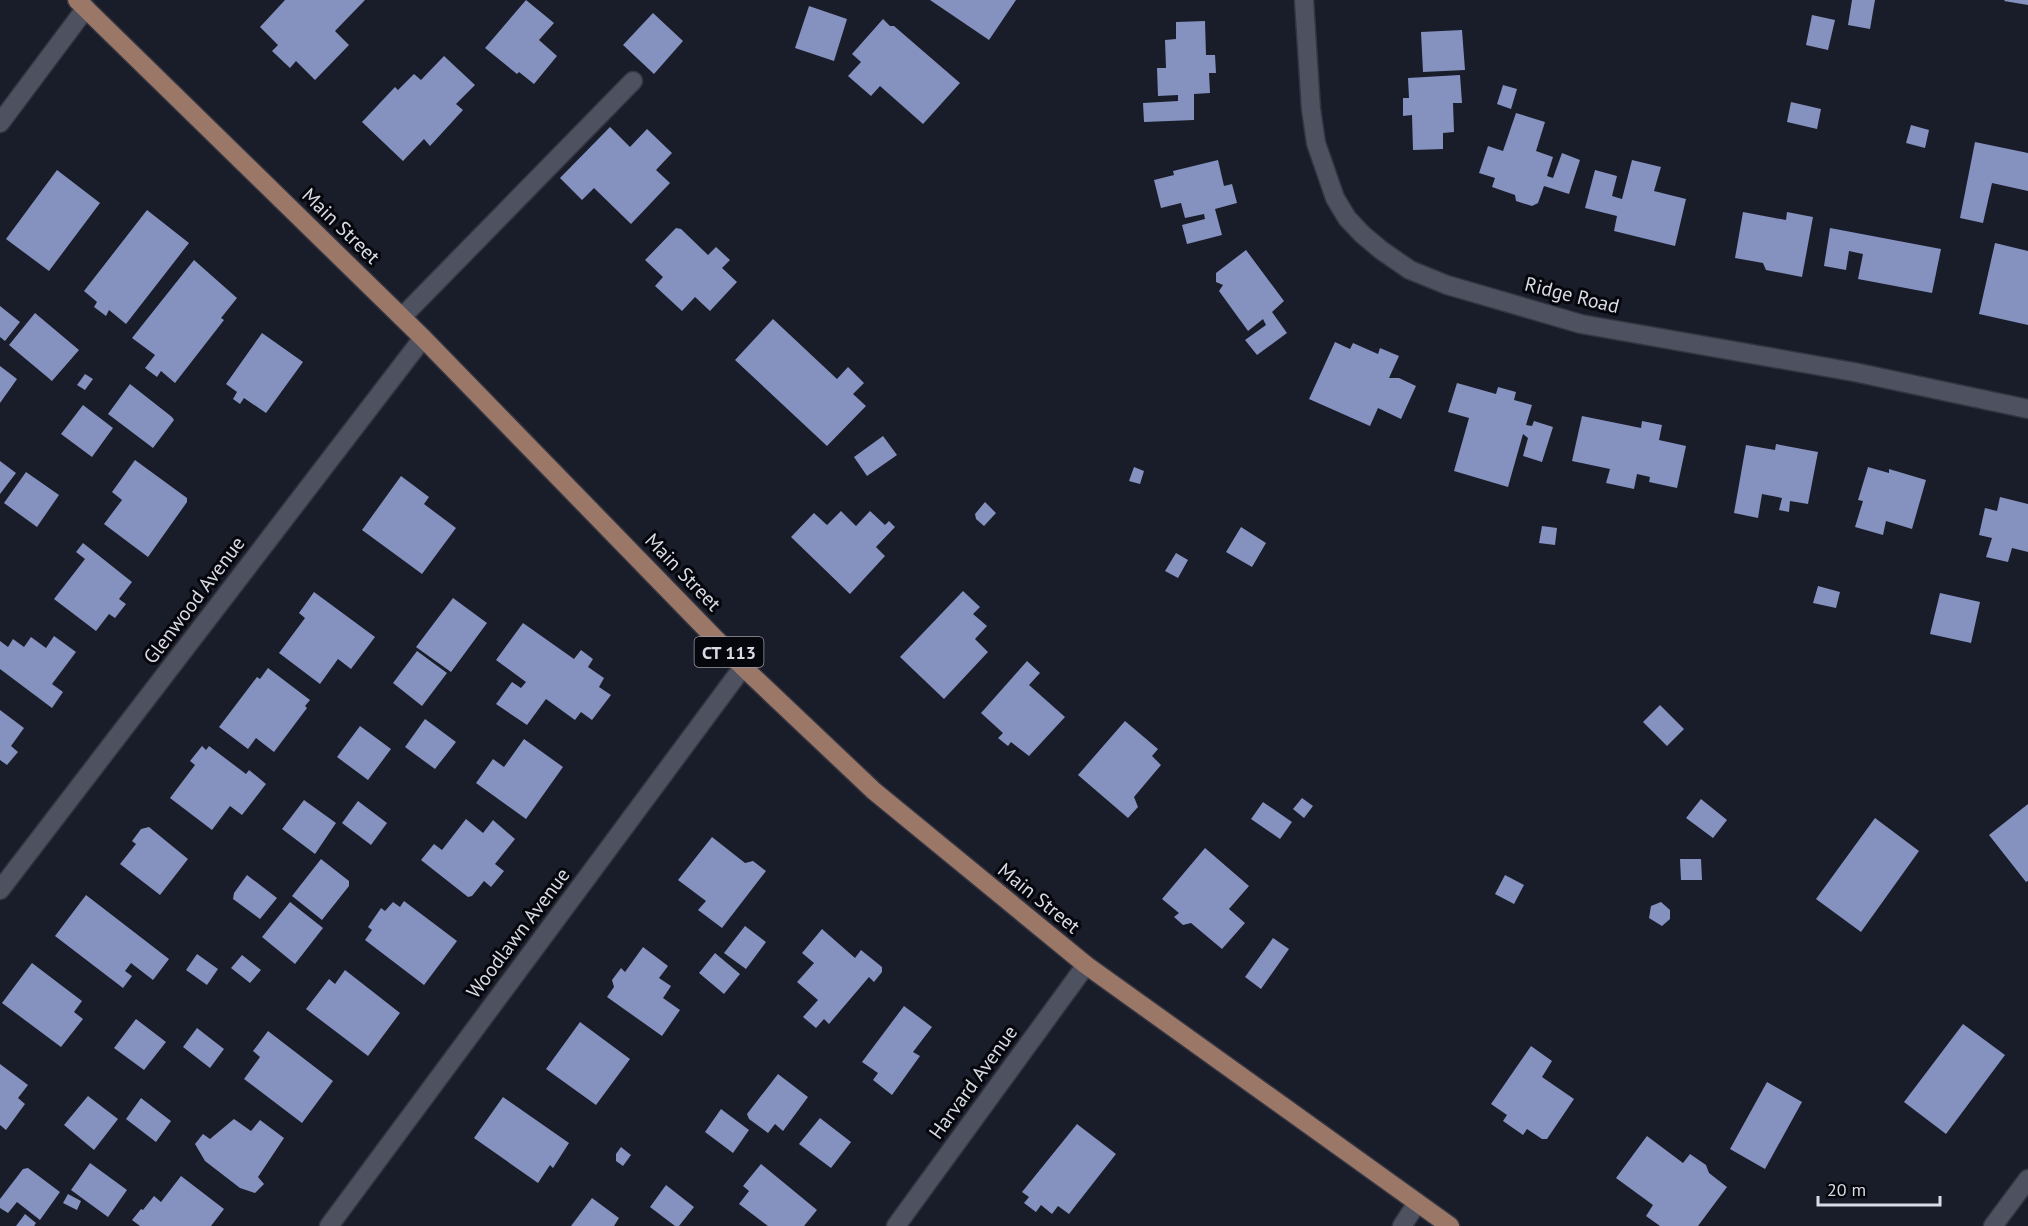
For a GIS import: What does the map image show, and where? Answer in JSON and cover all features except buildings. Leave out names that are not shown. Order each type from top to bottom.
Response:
[{"type":"main road","name":"Main Street","points":[[82,4],[423,338],[743,667],[874,791],[1086,965],[1450,1226]]},
{"type":"street","name":"Ridge Road","points":[[1304,0],[1311,109],[1316,142],[1335,198],[1347,218],[1362,234],[1410,270],[1447,285],[1581,324],[1854,372],[2028,410]]},
{"type":"street","points":[[0,123],[82,4]]},
{"type":"street","points":[[402,317],[633,81]]},
{"type":"street","name":"Glenwood Avenue","points":[[0,890],[423,338]]},
{"type":"street","name":"Woodlawn Avenue","points":[[329,1226],[743,667]]},
{"type":"street","name":"Harvard Avenue","points":[[896,1226],[1086,965]]},
{"type":"street","points":[[1993,1226],[2028,1179]]},
{"type":"street","points":[[1402,1226],[1417,1203]]}]
